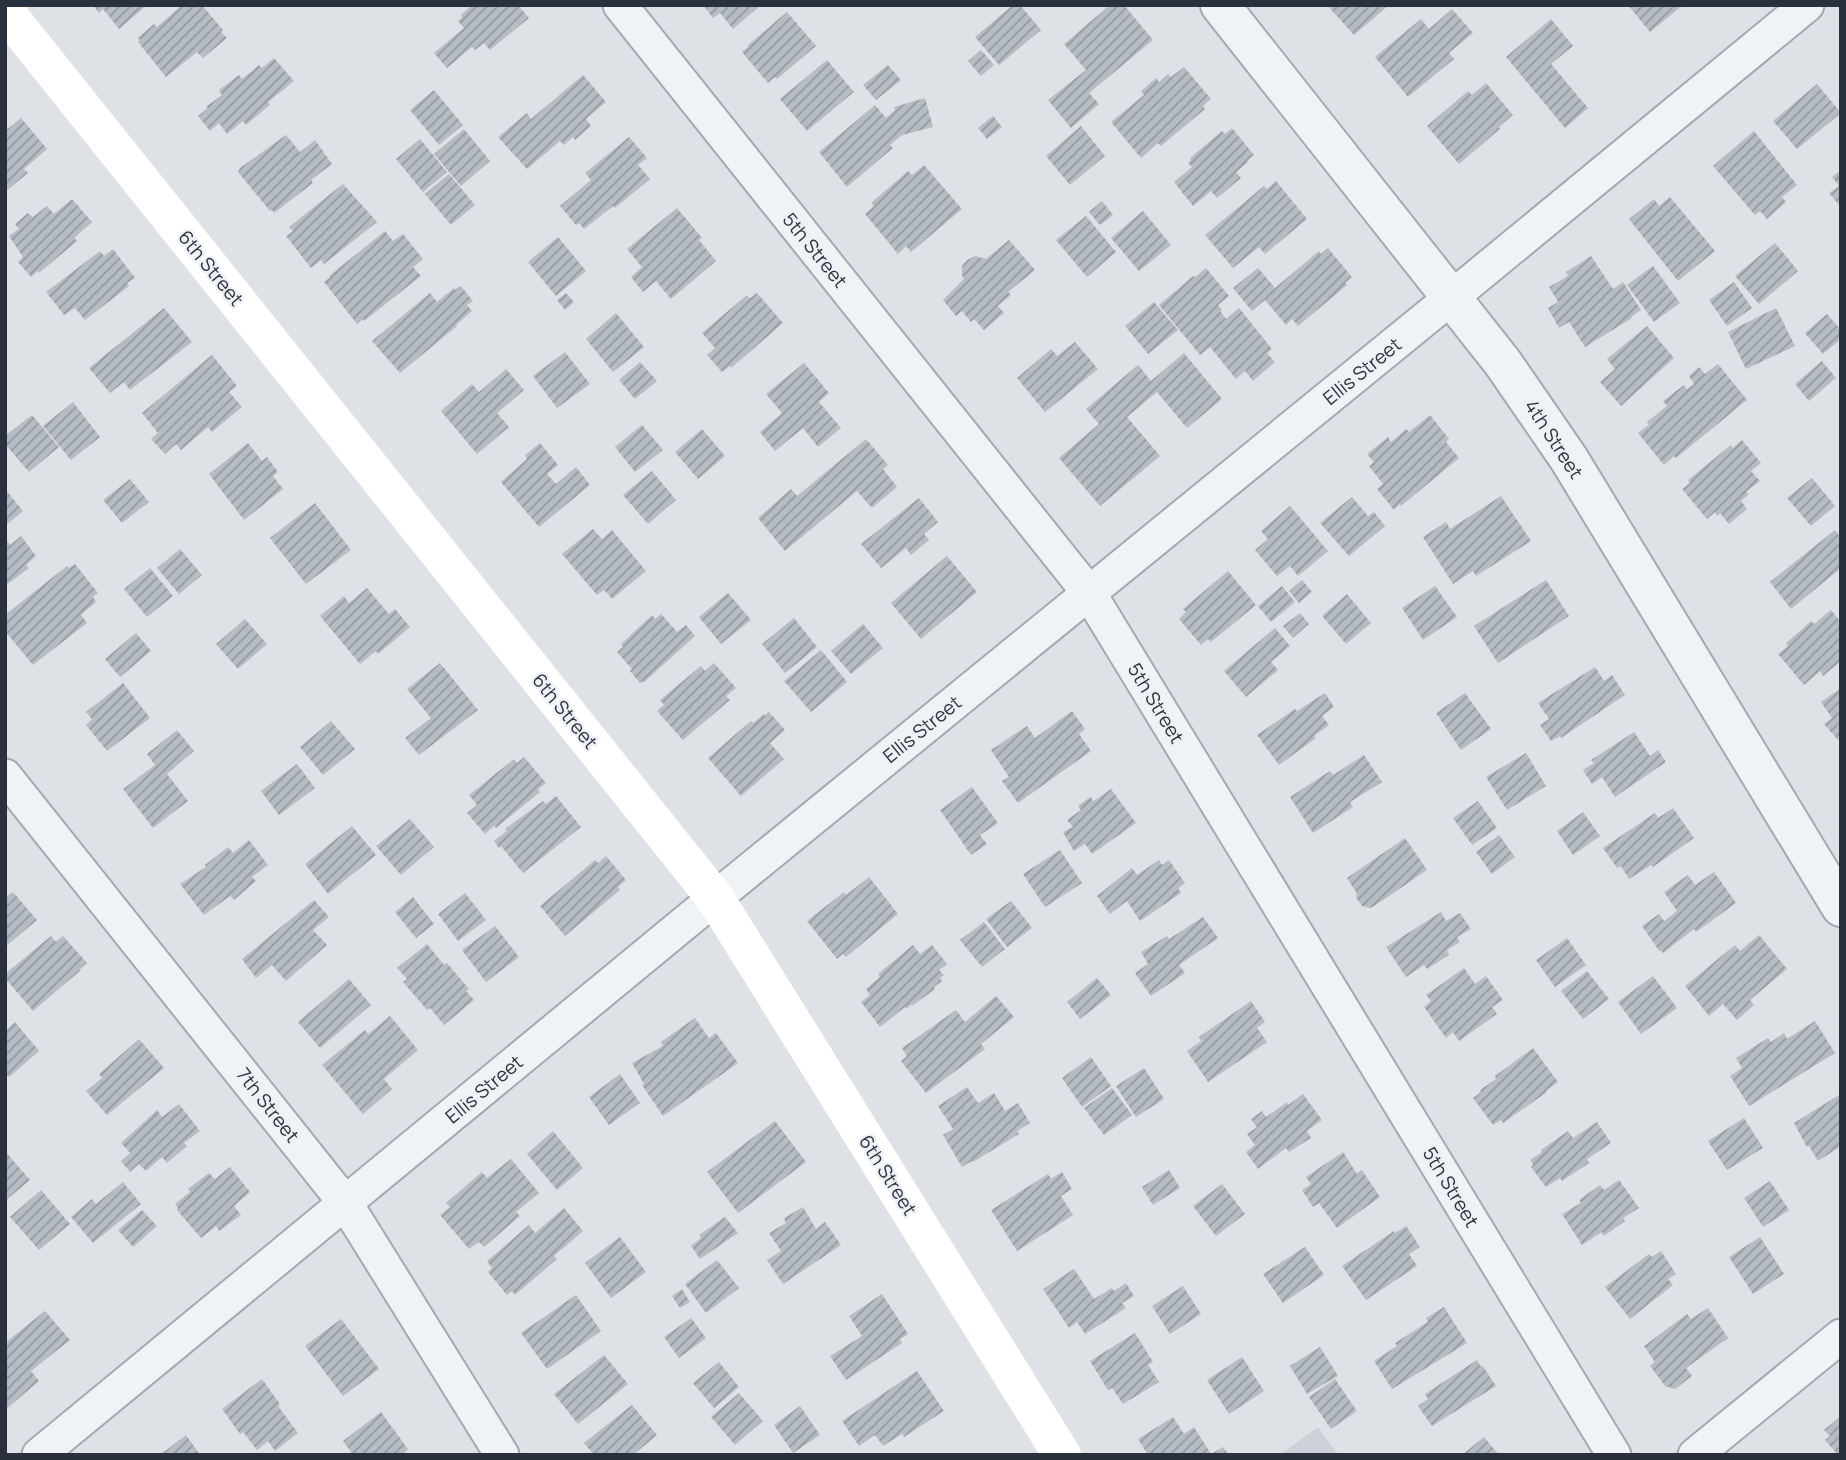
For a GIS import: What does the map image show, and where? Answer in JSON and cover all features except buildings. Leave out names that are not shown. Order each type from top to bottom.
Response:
[{"type":"main road","name":"6th Street","points":[[5,11],[715,898],[1062,1455]]},
{"type":"street","name":"5th Street","points":[[620,5],[1089,593],[1614,1455]]},
{"type":"street","name":"4th Street","points":[[1220,5],[1503,363],[1569,459],[1841,906]]},
{"type":"street","name":"Ellis Street","points":[[39,1455],[1807,5]]},
{"type":"street","name":"7th Street","points":[[5,776],[346,1204],[502,1455]]},
{"type":"street","points":[[1695,1455],[1841,1336]]},
{"type":"shaded area","points":[[1318,1427],[1338,1455],[1280,1455]]}]
